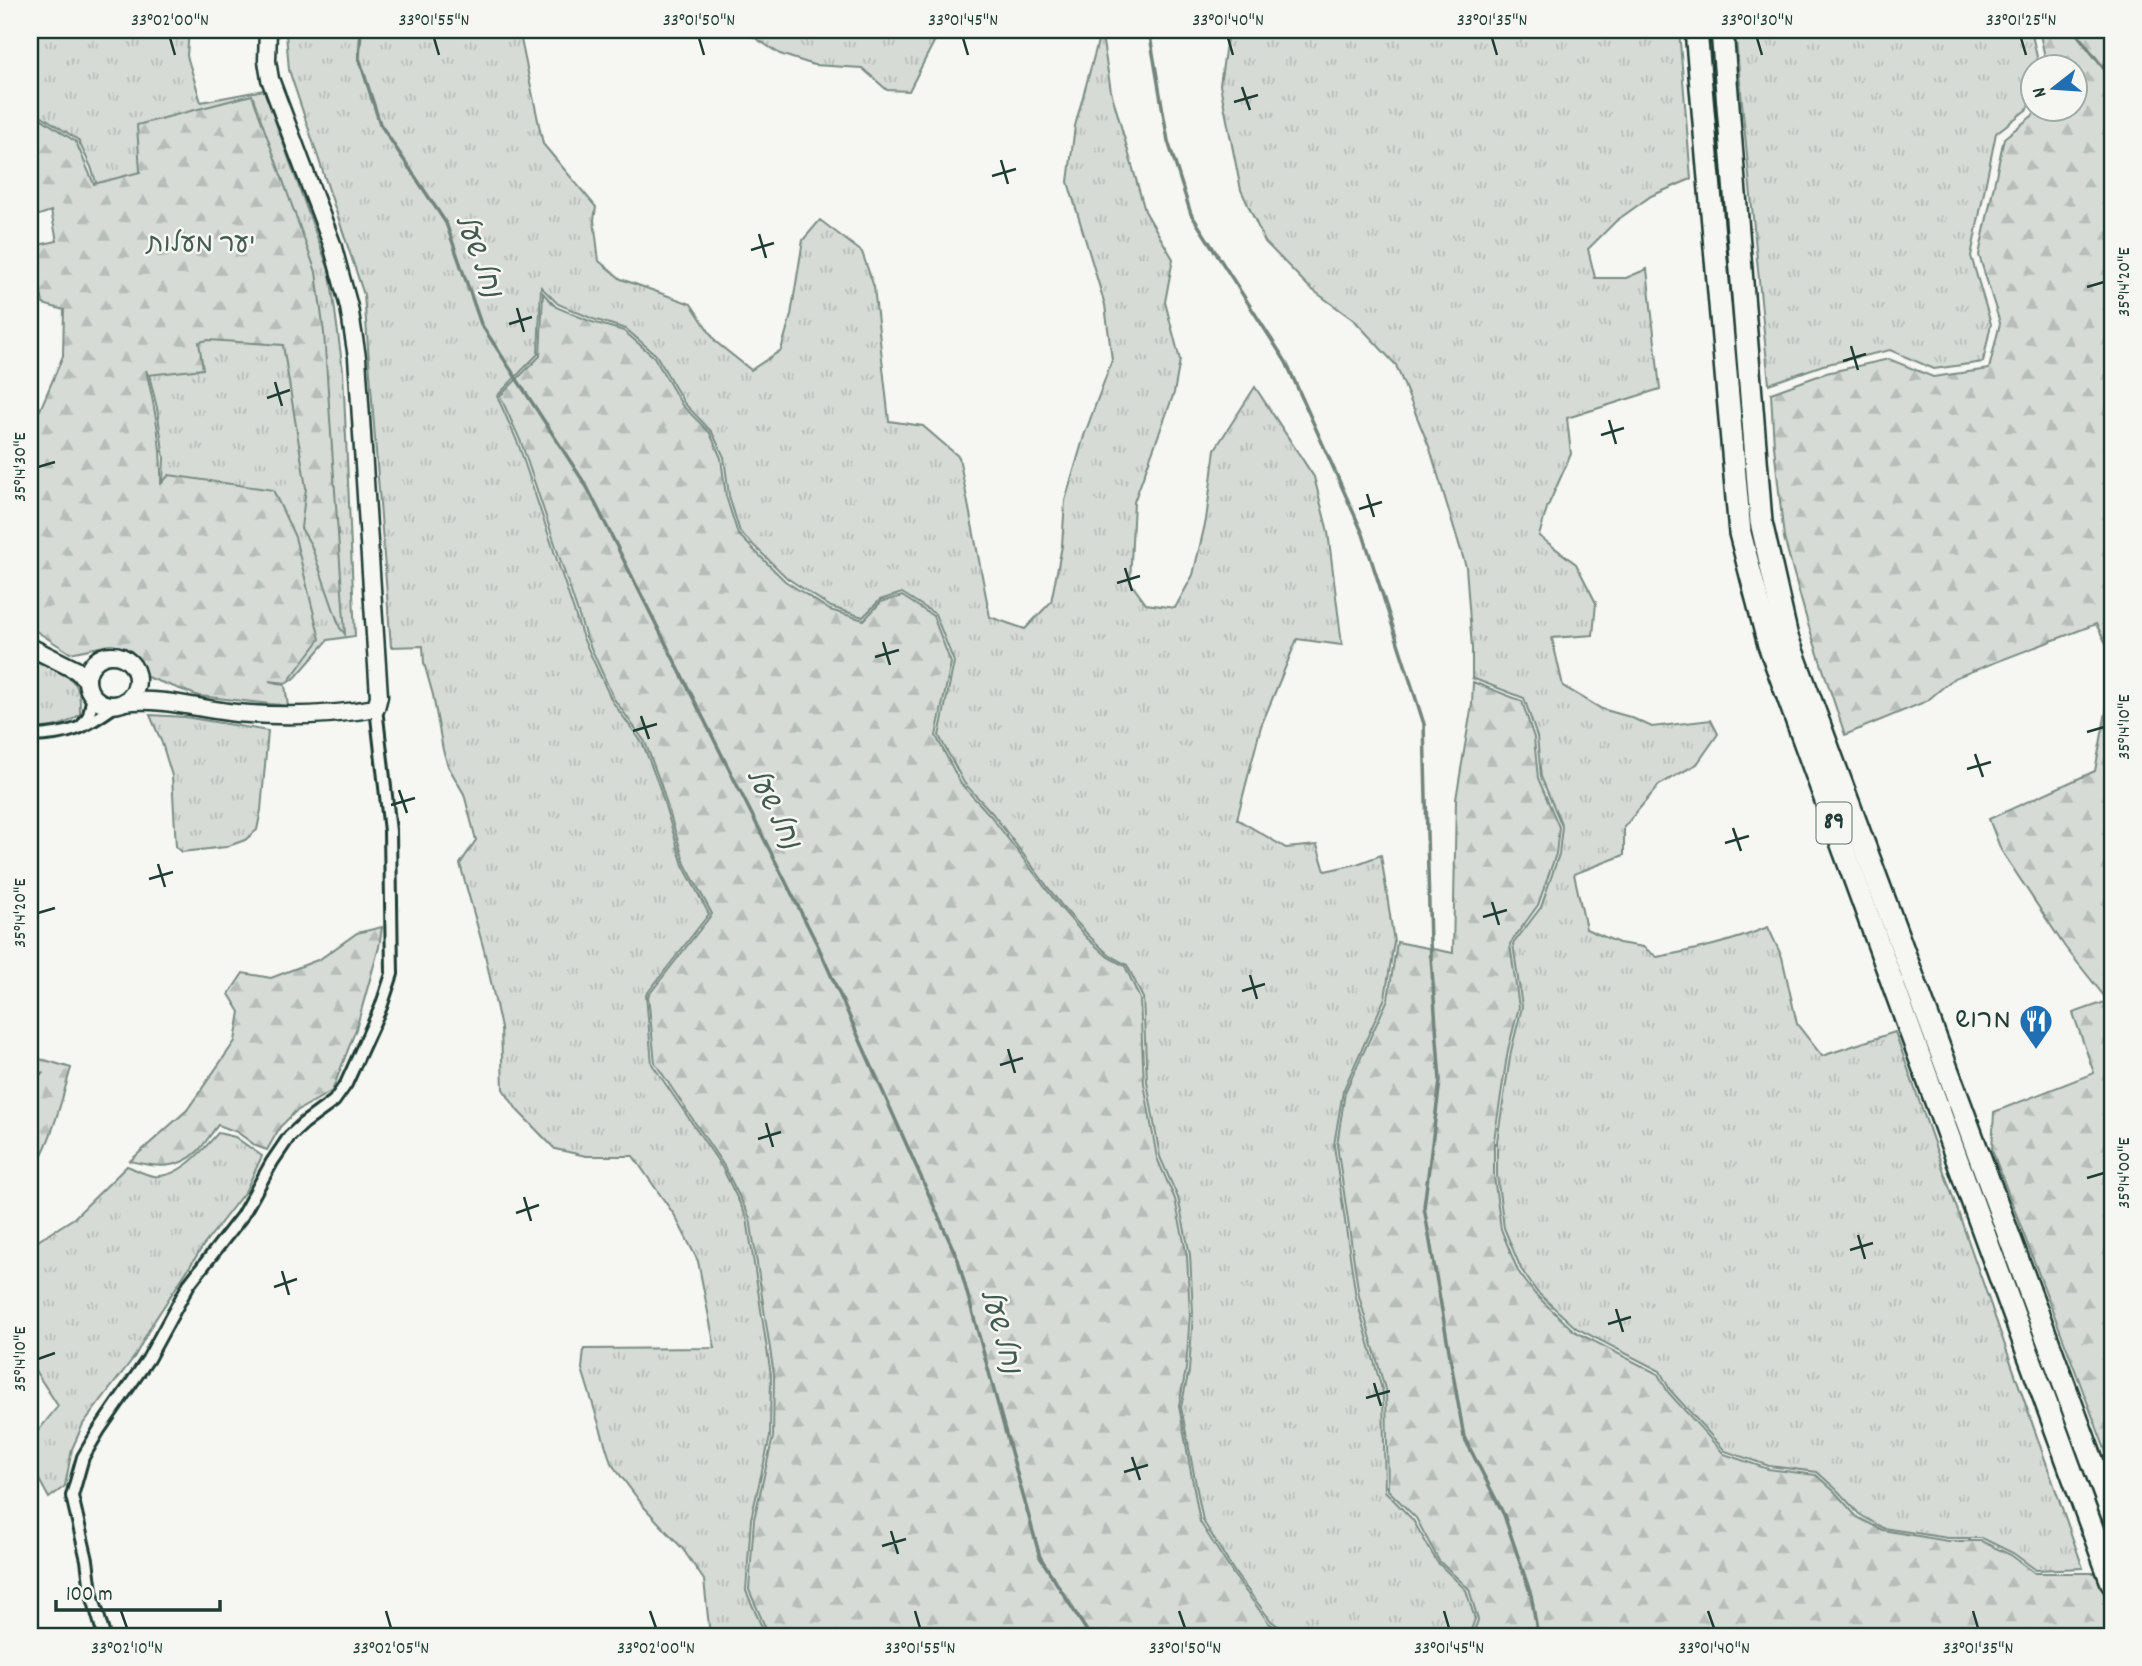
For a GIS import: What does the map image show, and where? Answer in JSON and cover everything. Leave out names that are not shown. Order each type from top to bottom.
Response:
[{"type":"highway","name":"89","points":[[1696,30],[1740,533],[1769,645],[2112,1583]]},
{"type":"highway","name":"89","points":[[1722,30],[1761,522],[1787,637],[2112,1514]]},
{"type":"main road","points":[[30,647],[76,670],[99,701],[120,704],[148,699],[272,715],[346,713],[376,708],[379,696],[357,357],[351,319],[332,244],[270,79],[267,61],[268,30]]},
{"type":"main road","points":[[58,661],[85,661],[115,655],[125,659],[143,684],[164,701]]},
{"type":"main road","points":[[90,688],[88,672],[98,659]]},
{"type":"main road","points":[[120,704],[135,690],[135,671]]},
{"type":"street","points":[[80,728],[89,715],[90,688]]},
{"type":"street","points":[[30,736],[68,733],[120,704]]},
{"type":"street","points":[[104,1636],[91,1591],[87,1560],[72,1496],[83,1457],[148,1360],[189,1284],[242,1216],[289,1137],[334,1101],[346,1084],[381,1007],[392,974],[394,963],[390,831],[376,708]]},
{"type":"green space","name":"יער מעלות","points":[[30,30],[189,30],[187,56],[201,102],[264,90],[330,273],[343,371],[355,636],[328,640],[296,677],[287,683],[211,667],[162,504],[164,458],[157,408],[121,258],[91,167],[78,140],[30,108]]},
{"type":"green space","points":[[288,30],[519,30],[543,144],[596,207],[594,220],[599,261],[621,279],[691,304],[716,342],[751,370],[781,350],[791,315],[803,240],[820,220],[862,252],[874,287],[889,421],[923,426],[959,457],[990,617],[1025,629],[1051,602],[1062,546],[1065,501],[1084,436],[1112,360],[1105,305],[1068,182],[1075,126],[1101,30],[1111,91],[1145,211],[1173,259],[1165,302],[1180,360],[1174,393],[1134,502],[1130,582],[1146,604],[1175,608],[1193,575],[1206,520],[1215,449],[1255,387],[1314,477],[1328,532],[1342,645],[1297,639],[1261,726],[1237,819],[1286,848],[1317,845],[1325,871],[1381,855],[1394,942],[1385,998],[1343,1091],[1334,1145],[1356,1297],[1383,1393],[1385,1491],[1413,1520],[1437,1562],[1466,1590],[1475,1619],[1469,1636],[1292,1636],[1271,1621],[1235,1573],[1203,1521],[1181,1407],[1189,1370],[1193,1313],[1190,1255],[1178,1198],[1160,1157],[1147,1082],[1143,998],[1127,965],[1109,955],[1062,906],[992,813],[964,783],[939,736],[954,662],[935,614],[902,593],[880,600],[863,617],[831,607],[787,578],[740,532],[729,496],[724,457],[712,432],[684,403],[656,355],[626,329],[558,304],[541,287],[538,354],[497,396],[518,443],[583,638],[612,701],[643,744],[683,865],[709,914],[646,995],[652,1064],[722,1167],[747,1218],[771,1375],[770,1437],[751,1519],[746,1591],[766,1636],[710,1636],[704,1580],[682,1548],[645,1508],[611,1463],[582,1369],[584,1349],[715,1348],[698,1261],[675,1216],[633,1156],[586,1156],[555,1149],[518,1111],[503,1089],[501,1028],[484,950],[460,864],[476,840],[464,794],[448,766],[443,750],[424,663],[423,646],[391,647],[364,295],[289,70]]},
{"type":"green space","points":[[743,30],[947,30],[937,36],[909,91],[887,90],[862,68],[814,65],[780,54]]},
{"type":"green space","points":[[1228,30],[1679,30],[1691,179],[1651,196],[1616,221],[1588,249],[1595,278],[1626,278],[1647,269],[1660,389],[1567,418],[1571,454],[1547,508],[1539,536],[1576,564],[1596,603],[1593,635],[1552,638],[1563,686],[1602,709],[1652,727],[1711,720],[1718,734],[1697,764],[1659,785],[1624,827],[1624,855],[1574,874],[1586,929],[1619,943],[1643,947],[1657,957],[1713,945],[1768,927],[1782,957],[1797,1024],[1822,1056],[1895,1032],[2083,1568],[2036,1570],[2013,1553],[1982,1538],[1948,1538],[1883,1528],[1859,1514],[1817,1472],[1769,1466],[1725,1451],[1670,1390],[1660,1371],[1576,1328],[1537,1292],[1521,1269],[1504,1228],[1497,1176],[1497,1141],[1511,1051],[1522,1007],[1513,944],[1541,907],[1559,854],[1562,826],[1541,777],[1537,737],[1524,698],[1472,678],[1466,567],[1430,449],[1396,365],[1355,321],[1310,288],[1265,242],[1241,190],[1220,85]]},
{"type":"green space","points":[[1735,30],[2031,30],[2036,52],[2020,52],[2020,115],[1996,133],[1971,256],[1991,324],[1983,362],[1934,369],[1890,350],[1823,365],[1769,384]]},
{"type":"green space","points":[[2039,30],[2112,30],[2112,655],[2096,624],[1954,678],[1927,701],[1845,735],[1808,624],[1784,538],[1771,393],[1826,373],[1889,359],[1933,377],[1989,369],[2000,323],[1979,255],[2004,138],[2024,122],[2090,122],[2090,52],[2044,52]]},
{"type":"green space","name":"יער מעלות","points":[[252,95],[316,272],[324,333],[345,634],[340,628],[311,545],[301,528],[306,488],[283,345],[208,340],[199,342],[203,369],[148,375],[146,370],[157,427],[161,484],[169,475],[273,490],[295,537],[320,639],[287,683],[269,681],[285,685],[288,706],[199,696],[147,677],[109,645],[70,653],[30,627],[30,419],[40,410],[63,356],[64,310],[43,304],[33,246],[57,241],[51,211],[30,218],[30,111],[76,142],[94,184],[140,172],[137,125]]},
{"type":"green space","points":[[543,293],[556,307],[592,322],[624,331],[654,357],[682,405],[710,433],[721,458],[726,496],[738,534],[785,581],[830,610],[864,620],[881,602],[902,596],[933,616],[951,663],[936,736],[961,784],[990,815],[1087,938],[1108,957],[1125,966],[1140,999],[1144,1083],[1157,1158],[1175,1199],[1187,1256],[1190,1314],[1186,1369],[1179,1406],[1200,1522],[1269,1623],[1287,1636],[769,1636],[749,1590],[754,1519],[773,1437],[774,1375],[750,1218],[724,1166],[655,1063],[648,996],[712,914],[685,864],[645,742],[614,699],[586,637],[521,442],[500,396],[540,356]]},
{"type":"green space","points":[[30,659],[55,669],[72,680],[79,692],[80,714],[63,724],[30,729]]},
{"type":"green space","points":[[2112,680],[2112,1468],[1992,1150],[1994,1112],[2094,1073],[2073,1013],[2108,1001],[2065,947],[2001,850],[1989,819],[2095,771]]},
{"type":"green space","points":[[1473,682],[1522,701],[1534,738],[1538,778],[1559,827],[1556,854],[1538,905],[1510,944],[1519,1007],[1508,1050],[1494,1140],[1494,1176],[1501,1229],[1518,1271],[1535,1294],[1574,1331],[1658,1374],[1668,1392],[1724,1454],[1768,1469],[1816,1475],[1857,1517],[1882,1530],[1948,1541],[1981,1541],[2011,1555],[2035,1573],[2096,1573],[2112,1615],[2112,1636],[1472,1636],[1478,1620],[1469,1589],[1439,1561],[1416,1518],[1388,1490],[1386,1393],[1359,1296],[1337,1145],[1345,1092],[1388,999],[1397,942],[1453,953],[1456,799],[1472,704]]},
{"type":"green space","points":[[150,715],[185,717],[268,731],[257,830],[245,840],[226,847],[182,852],[176,847],[172,776]]},
{"type":"green space","points":[[382,927],[356,1029],[332,1091],[295,1112],[280,1127],[267,1150],[256,1146],[237,1132],[218,1125],[198,1151],[182,1162],[157,1166],[130,1161],[187,1110],[235,1041],[240,1012],[229,994],[243,973],[271,978],[320,959],[357,933]]},
{"type":"green space","points":[[30,1058],[71,1068],[49,1138],[30,1171]]},
{"type":"green space","points":[[218,1133],[235,1137],[262,1156],[246,1190],[203,1246],[151,1326],[135,1356],[83,1424],[72,1449],[65,1486],[49,1498],[30,1463],[30,1441],[58,1406],[30,1367],[30,1246],[74,1218],[127,1166],[154,1176],[172,1173],[190,1162]]},
{"type":"waterway","name":"נחל שעל","points":[[361,30],[359,58],[380,124],[446,223],[481,324],[587,487],[818,946],[958,1260],[1040,1557],[1090,1636]]},
{"type":"waterway","points":[[1149,30],[1168,141],[1191,214],[1286,362],[1363,534],[1424,724],[1430,943],[1440,1081],[1424,1207],[1464,1437],[1504,1515],[1531,1595],[1538,1636]]},
{"type":"waterway","points":[[2074,30],[2112,79]]},
{"type":"waterway","points":[[30,1080],[42,1073]]},
{"type":"place","name":"מרוש","points":[[2036,1051]]}]
